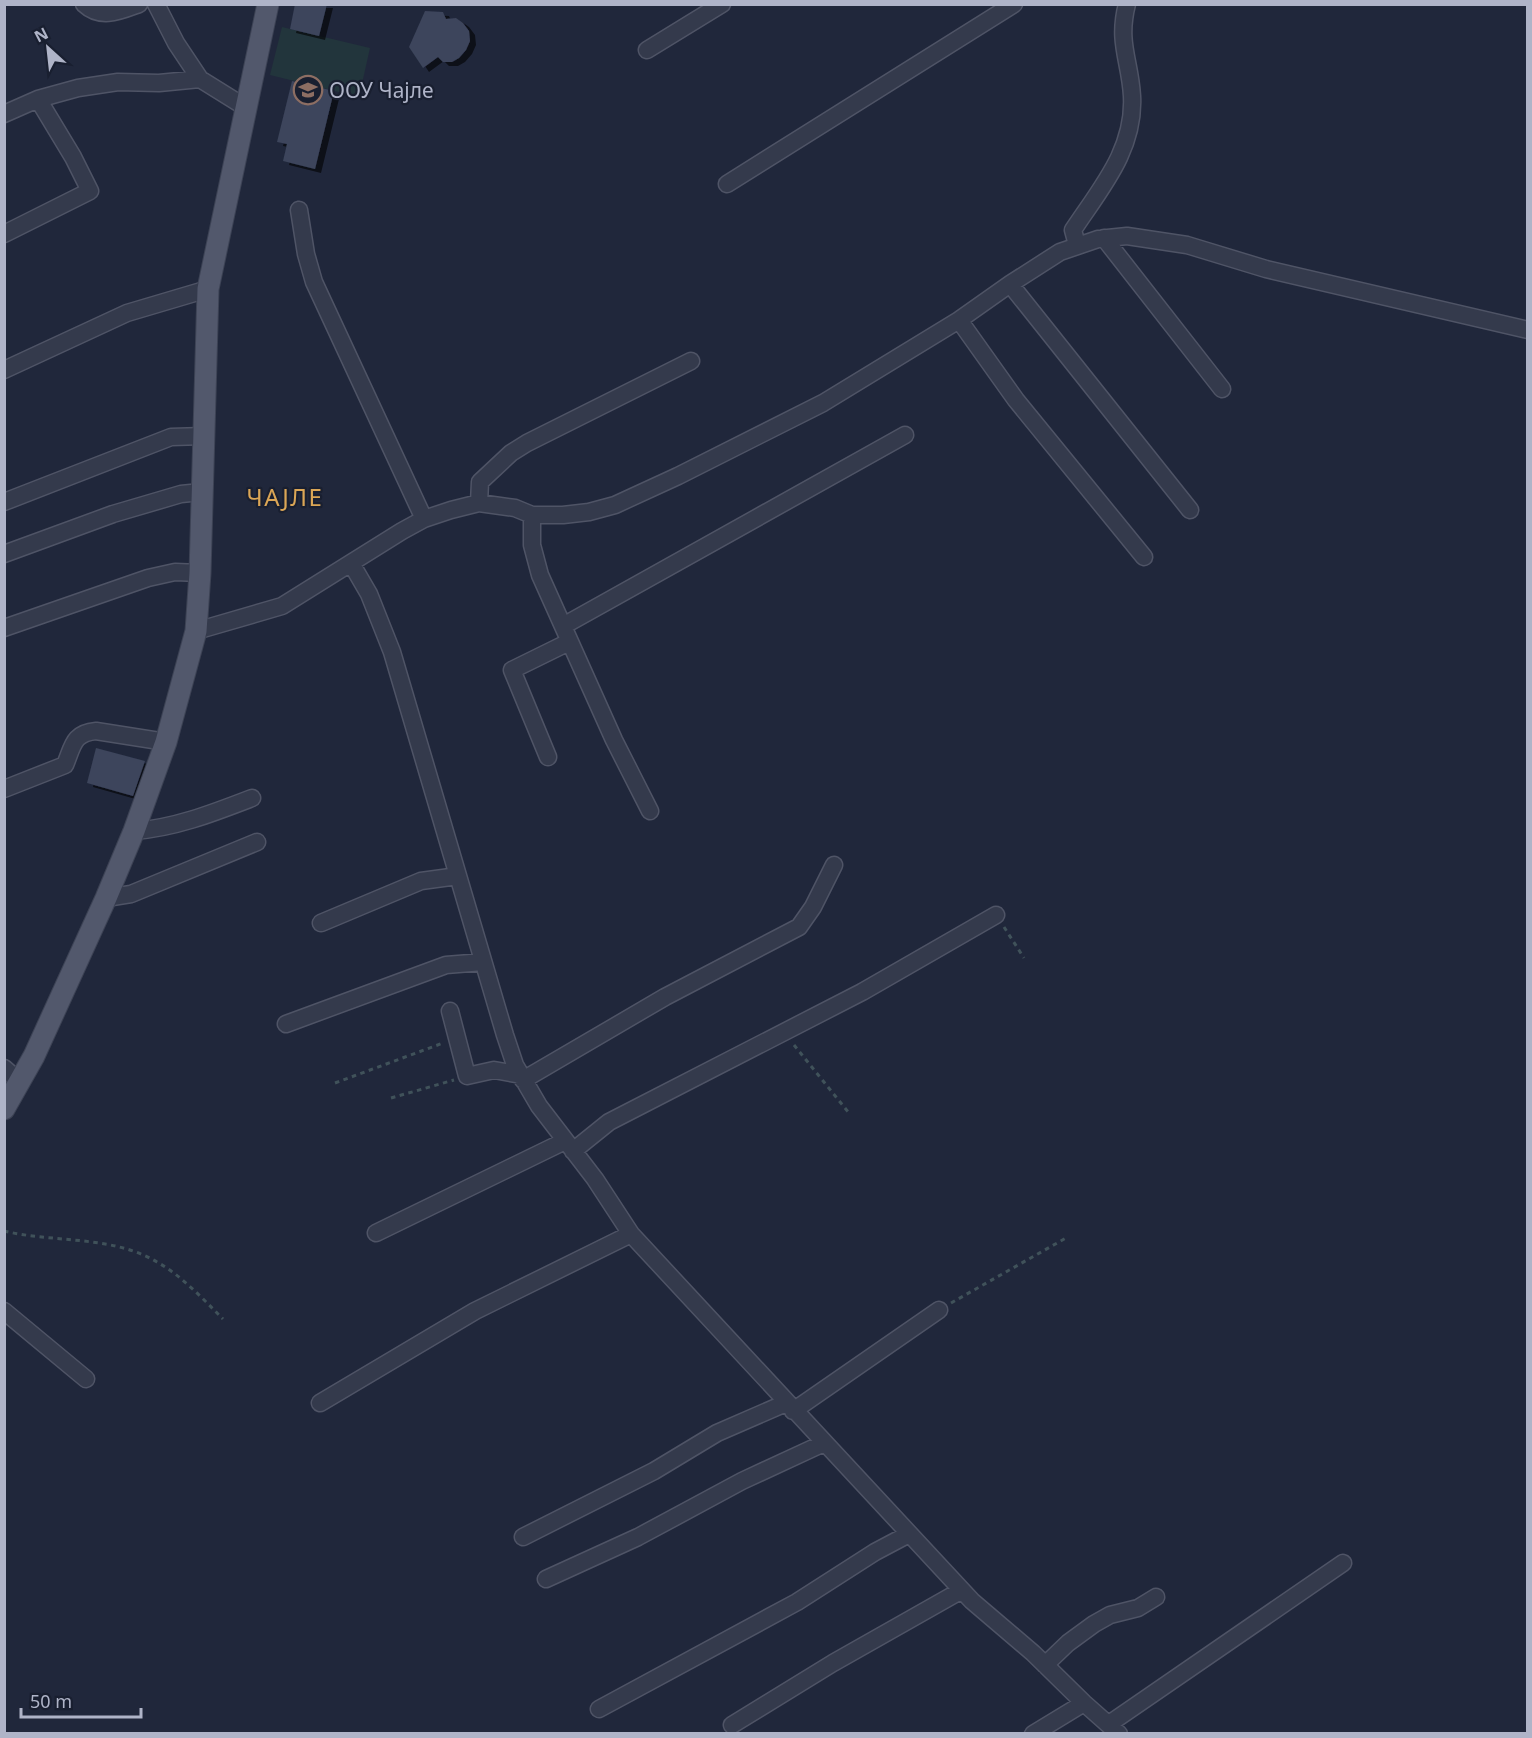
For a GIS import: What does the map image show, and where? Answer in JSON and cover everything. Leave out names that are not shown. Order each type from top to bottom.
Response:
[{"type":"main road","points":[[4,1109],[34,1056],[134,831],[166,742],[196,631],[200,573],[208,289],[268,4]]},
{"type":"street","points":[[84,4],[93,12],[108,14],[139,4]]},
{"type":"street","points":[[156,4],[176,43],[200,79],[245,107]]},
{"type":"street","points":[[647,50],[722,4]]},
{"type":"street","points":[[727,184],[1014,4]]},
{"type":"street","points":[[1077,245],[1073,230],[1116,166],[1127,134],[1132,95],[1122,29],[1128,4]]},
{"type":"street","points":[[4,114],[38,99],[78,88],[118,82],[159,83],[200,79]]},
{"type":"street","points":[[4,234],[90,191],[38,99]]},
{"type":"street","points":[[299,210],[306,254],[314,282],[424,519]]},
{"type":"street","points":[[196,631],[282,606],[424,519],[450,510],[479,503],[515,508],[532,515],[563,515],[615,505],[823,403],[959,320],[1060,252],[1104,238],[1127,236],[1187,245],[1266,269],[1527,330]]},
{"type":"street","points":[[1104,238],[1222,389]]},
{"type":"street","points":[[1010,284],[1190,510]]},
{"type":"street","points":[[4,370],[127,313],[208,289]]},
{"type":"street","points":[[959,320],[1016,400],[1144,557]]},
{"type":"street","points":[[479,503],[480,482],[519,448],[691,361]]},
{"type":"street","points":[[548,757],[512,669],[566,634],[905,435]]},
{"type":"street","points":[[4,502],[171,437],[204,436]]},
{"type":"street","points":[[4,554],[113,513],[181,494],[201,492]]},
{"type":"street","points":[[532,515],[534,560],[614,740],[651,811]]},
{"type":"street","points":[[351,563],[369,594],[392,652],[505,1035],[522,1078],[595,1179],[631,1234],[962,1590],[1114,1729],[1342,1563]]},
{"type":"street","points":[[4,628],[148,578],[175,572],[200,573]]},
{"type":"street","points":[[4,789],[65,765],[76,738],[86,732],[96,731],[166,742]]},
{"type":"street","points":[[134,831],[152,830],[190,821],[252,798]]},
{"type":"street","points":[[106,898],[130,894],[257,842]]},
{"type":"street","points":[[450,1011],[467,1076],[494,1070],[522,1078],[799,927],[813,907],[834,865]]},
{"type":"street","points":[[321,923],[421,880],[458,876]]},
{"type":"street","points":[[376,1233],[569,1146],[609,1122],[862,992],[996,915]]},
{"type":"street","points":[[286,1024],[446,965],[483,962]]},
{"type":"street","points":[[4,1068],[20,1082]]},
{"type":"street","points":[[320,1404],[475,1311],[631,1234]]},
{"type":"street","points":[[523,1537],[654,1471],[717,1433],[790,1407],[939,1310]]},
{"type":"street","points":[[4,1311],[86,1379]]},
{"type":"street","points":[[546,1579],[638,1537],[742,1481],[824,1443]]},
{"type":"street","points":[[599,1709],[797,1602],[875,1552],[909,1534]]},
{"type":"street","points":[[732,1725],[833,1663],[962,1590]]},
{"type":"street","points":[[1045,1665],[1068,1643],[1094,1624],[1110,1615],[1138,1608],[1156,1597]]},
{"type":"street","points":[[1032,1734],[1084,1703]]},
{"type":"path","points":[[996,915],[1024,958]]},
{"type":"path","points":[[783,1032],[849,1113]]},
{"type":"path","points":[[335,1083],[457,1038]]},
{"type":"path","points":[[392,1098],[467,1076]]},
{"type":"path","points":[[4,1231],[104,1244],[135,1252],[157,1262],[189,1286],[223,1319]]},
{"type":"path","points":[[939,1310],[1066,1238]]},
{"type":"shaded area","points":[[282,27],[370,48],[359,97],[270,75]]},
{"type":"building","points":[[295,4],[327,4],[319,36],[290,29]]},
{"type":"building","points":[[425,11],[443,12],[446,19],[456,18],[469,31],[470,41],[459,58],[452,62],[443,62],[438,57],[423,68],[409,47]]},
{"type":"building","points":[[292,81],[334,91],[315,169],[283,161],[287,144],[277,142]]},
{"type":"building","points":[[96,748],[145,761],[133,796],[87,783]]},
{"type":"place","name":"ООУ Чајле","points":[[308,90]]},
{"type":"district","name":"ЧАЈЛЕ","points":[[285,496]]}]
